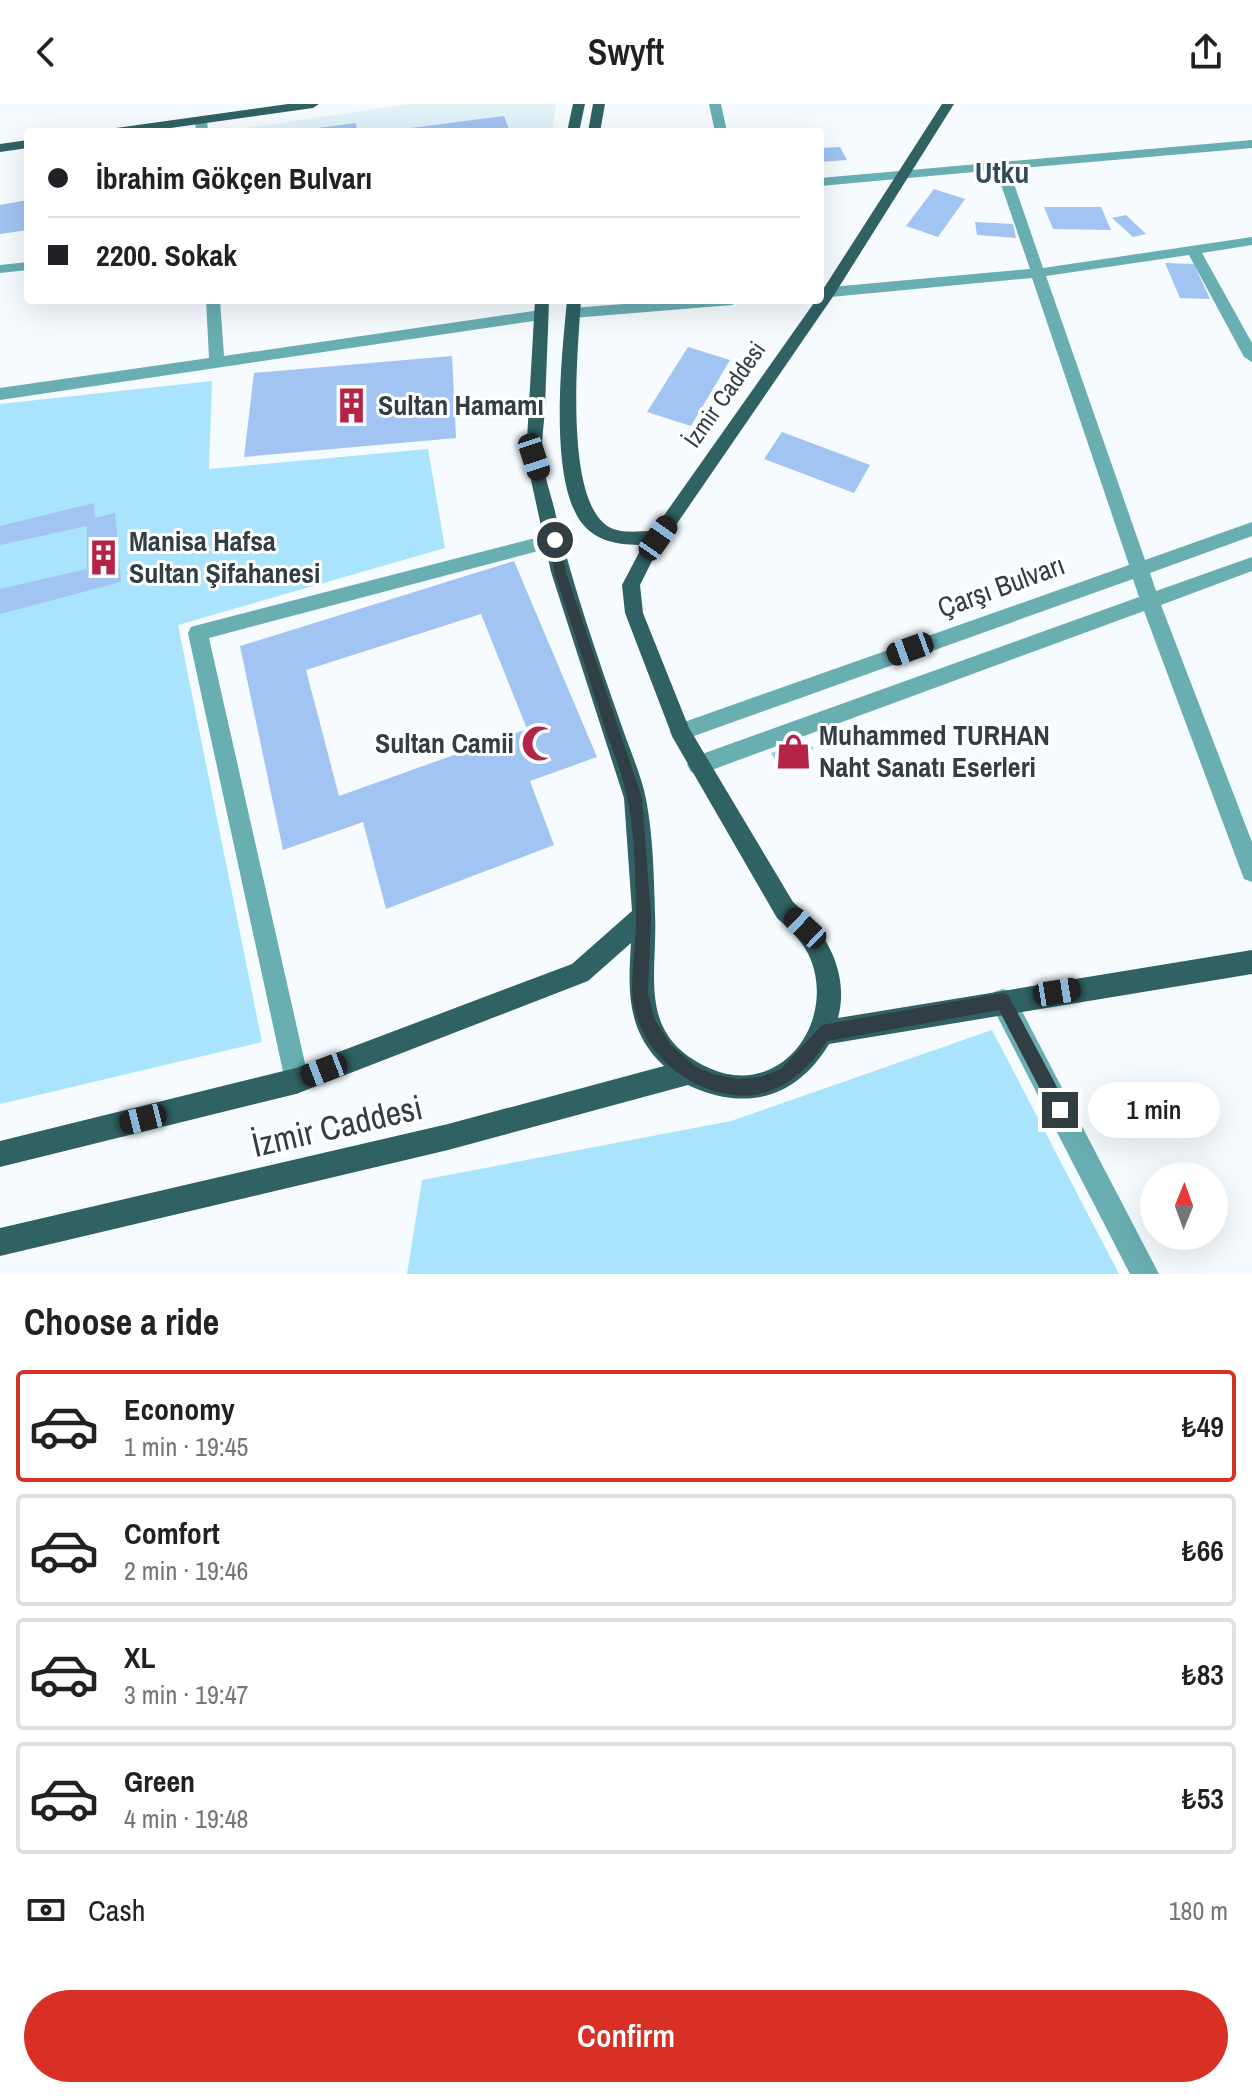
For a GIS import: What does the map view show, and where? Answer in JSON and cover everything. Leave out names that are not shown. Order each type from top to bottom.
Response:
[{"type":"main road","points":[[173,128],[201,126],[313,104]]},
{"type":"main road","points":[[574,128],[579,104]]},
{"type":"main road","points":[[595,128],[599,104]]},
{"type":"main road","name":"İzmir Caddesi","points":[[824,292],[948,104]]},
{"type":"main road","points":[[0,148],[24,145]]},
{"type":"main road","name":"İzmir Caddesi","points":[[816,304],[652,545],[631,585],[634,613],[680,732],[785,910],[805,928],[820,952],[828,992],[822,1033]]},
{"type":"main road","points":[[652,545],[600,531],[578,502],[567,441],[573,307],[541,307],[534,457],[560,572],[635,798],[644,916],[640,994],[648,1024],[665,1050],[689,1072],[724,1085],[761,1085],[787,1075],[808,1056],[822,1033],[1252,962]]},
{"type":"main road","name":"İzmir Caddesi","points":[[0,1154],[296,1081],[580,973],[644,916]]},
{"type":"main road","name":"İzmir Caddesi","points":[[0,1242],[448,1137],[689,1072]]},
{"type":"street","points":[[715,104],[720,128]]},
{"type":"street","points":[[824,182],[1252,144]]},
{"type":"street","points":[[1001,165],[1150,601],[1252,871]]},
{"type":"street","points":[[824,292],[1039,273],[1252,241]]},
{"type":"street","points":[[1194,250],[1252,357]]},
{"type":"street","points":[[0,269],[24,266]]},
{"type":"street","points":[[213,304],[217,363]]},
{"type":"street","points":[[573,307],[641,304]]},
{"type":"street","points":[[0,394],[217,363],[541,307]]},
{"type":"street","name":"Çarşı Bulvarı","points":[[680,732],[1140,566],[1252,529]]},
{"type":"street","points":[[296,1081],[198,633],[555,540]]},
{"type":"street","points":[[698,765],[1252,564]]},
{"type":"street","points":[[1003,1001],[1145,1274]]},
{"type":"street","points":[[0,1242],[0,1250]]},
{"type":"shaded area","points":[[410,104],[556,104],[553,128],[245,128]]},
{"type":"shaded area","points":[[212,381],[209,469],[428,449],[445,548],[178,625],[262,1042],[0,1104],[0,404]]},
{"type":"shaded area","points":[[992,1030],[1119,1274],[407,1274],[422,1180],[731,1121]]},
{"type":"building","points":[[504,116],[508,128],[411,128]]},
{"type":"building","points":[[356,123],[357,128],[318,128]]},
{"type":"building","points":[[840,147],[847,160],[824,162],[824,148]]},
{"type":"building","points":[[934,189],[965,199],[938,237],[906,226]]},
{"type":"building","points":[[24,201],[24,231],[0,234],[0,205]]},
{"type":"building","points":[[1044,207],[1101,207],[1111,230],[1053,229]]},
{"type":"building","points":[[1126,215],[1146,234],[1133,237],[1112,218]]},
{"type":"building","points":[[975,222],[1013,224],[1016,238],[977,235]]},
{"type":"building","points":[[1165,263],[1194,264],[1210,299],[1180,298]]},
{"type":"building","points":[[688,347],[730,360],[691,426],[647,412]]},
{"type":"building","name":"Sultan Hamamı","points":[[452,356],[456,438],[244,457],[254,373]]},
{"type":"building","points":[[782,432],[870,465],[854,493],[764,459]]},
{"type":"building","name":"Manisa Hafsa Sultan Şifahanesi","points":[[94,503],[95,518],[115,513],[121,582],[0,614],[0,589],[87,569],[87,526],[0,545],[0,526]]},
{"type":"building","name":"Sultan Camii","points":[[514,561],[597,757],[530,781],[554,845],[386,909],[363,822],[283,850],[240,646]],"holes":[[[481,614],[527,729],[339,796],[306,670]]]},
{"type":"building","name":"Muhammed TURHAN Naht Sanatı Eserleri","points":[[808,741],[814,749],[777,762],[771,753]]},
{"type":"place","name":"Sultan Hamamı","points":[[352,405]]},
{"type":"place","name":"Manisa Hafsa Sultan Şifahanesi","points":[[103,557]]},
{"type":"place","name":"Sultan Camii","points":[[540,743]]},
{"type":"place","name":"Muhammed TURHAN Naht Sanatı Eserleri","points":[[793,751]]},
{"type":"district","name":"Utku","points":[[1002,172]]},
{"type":"route","points":[[555,540],[560,572],[635,798],[644,916],[640,994],[648,1024],[665,1050],[689,1072],[712,1083],[737,1087],[761,1085],[787,1075],[808,1056],[822,1033],[1003,1001],[1060,1110]]}]
